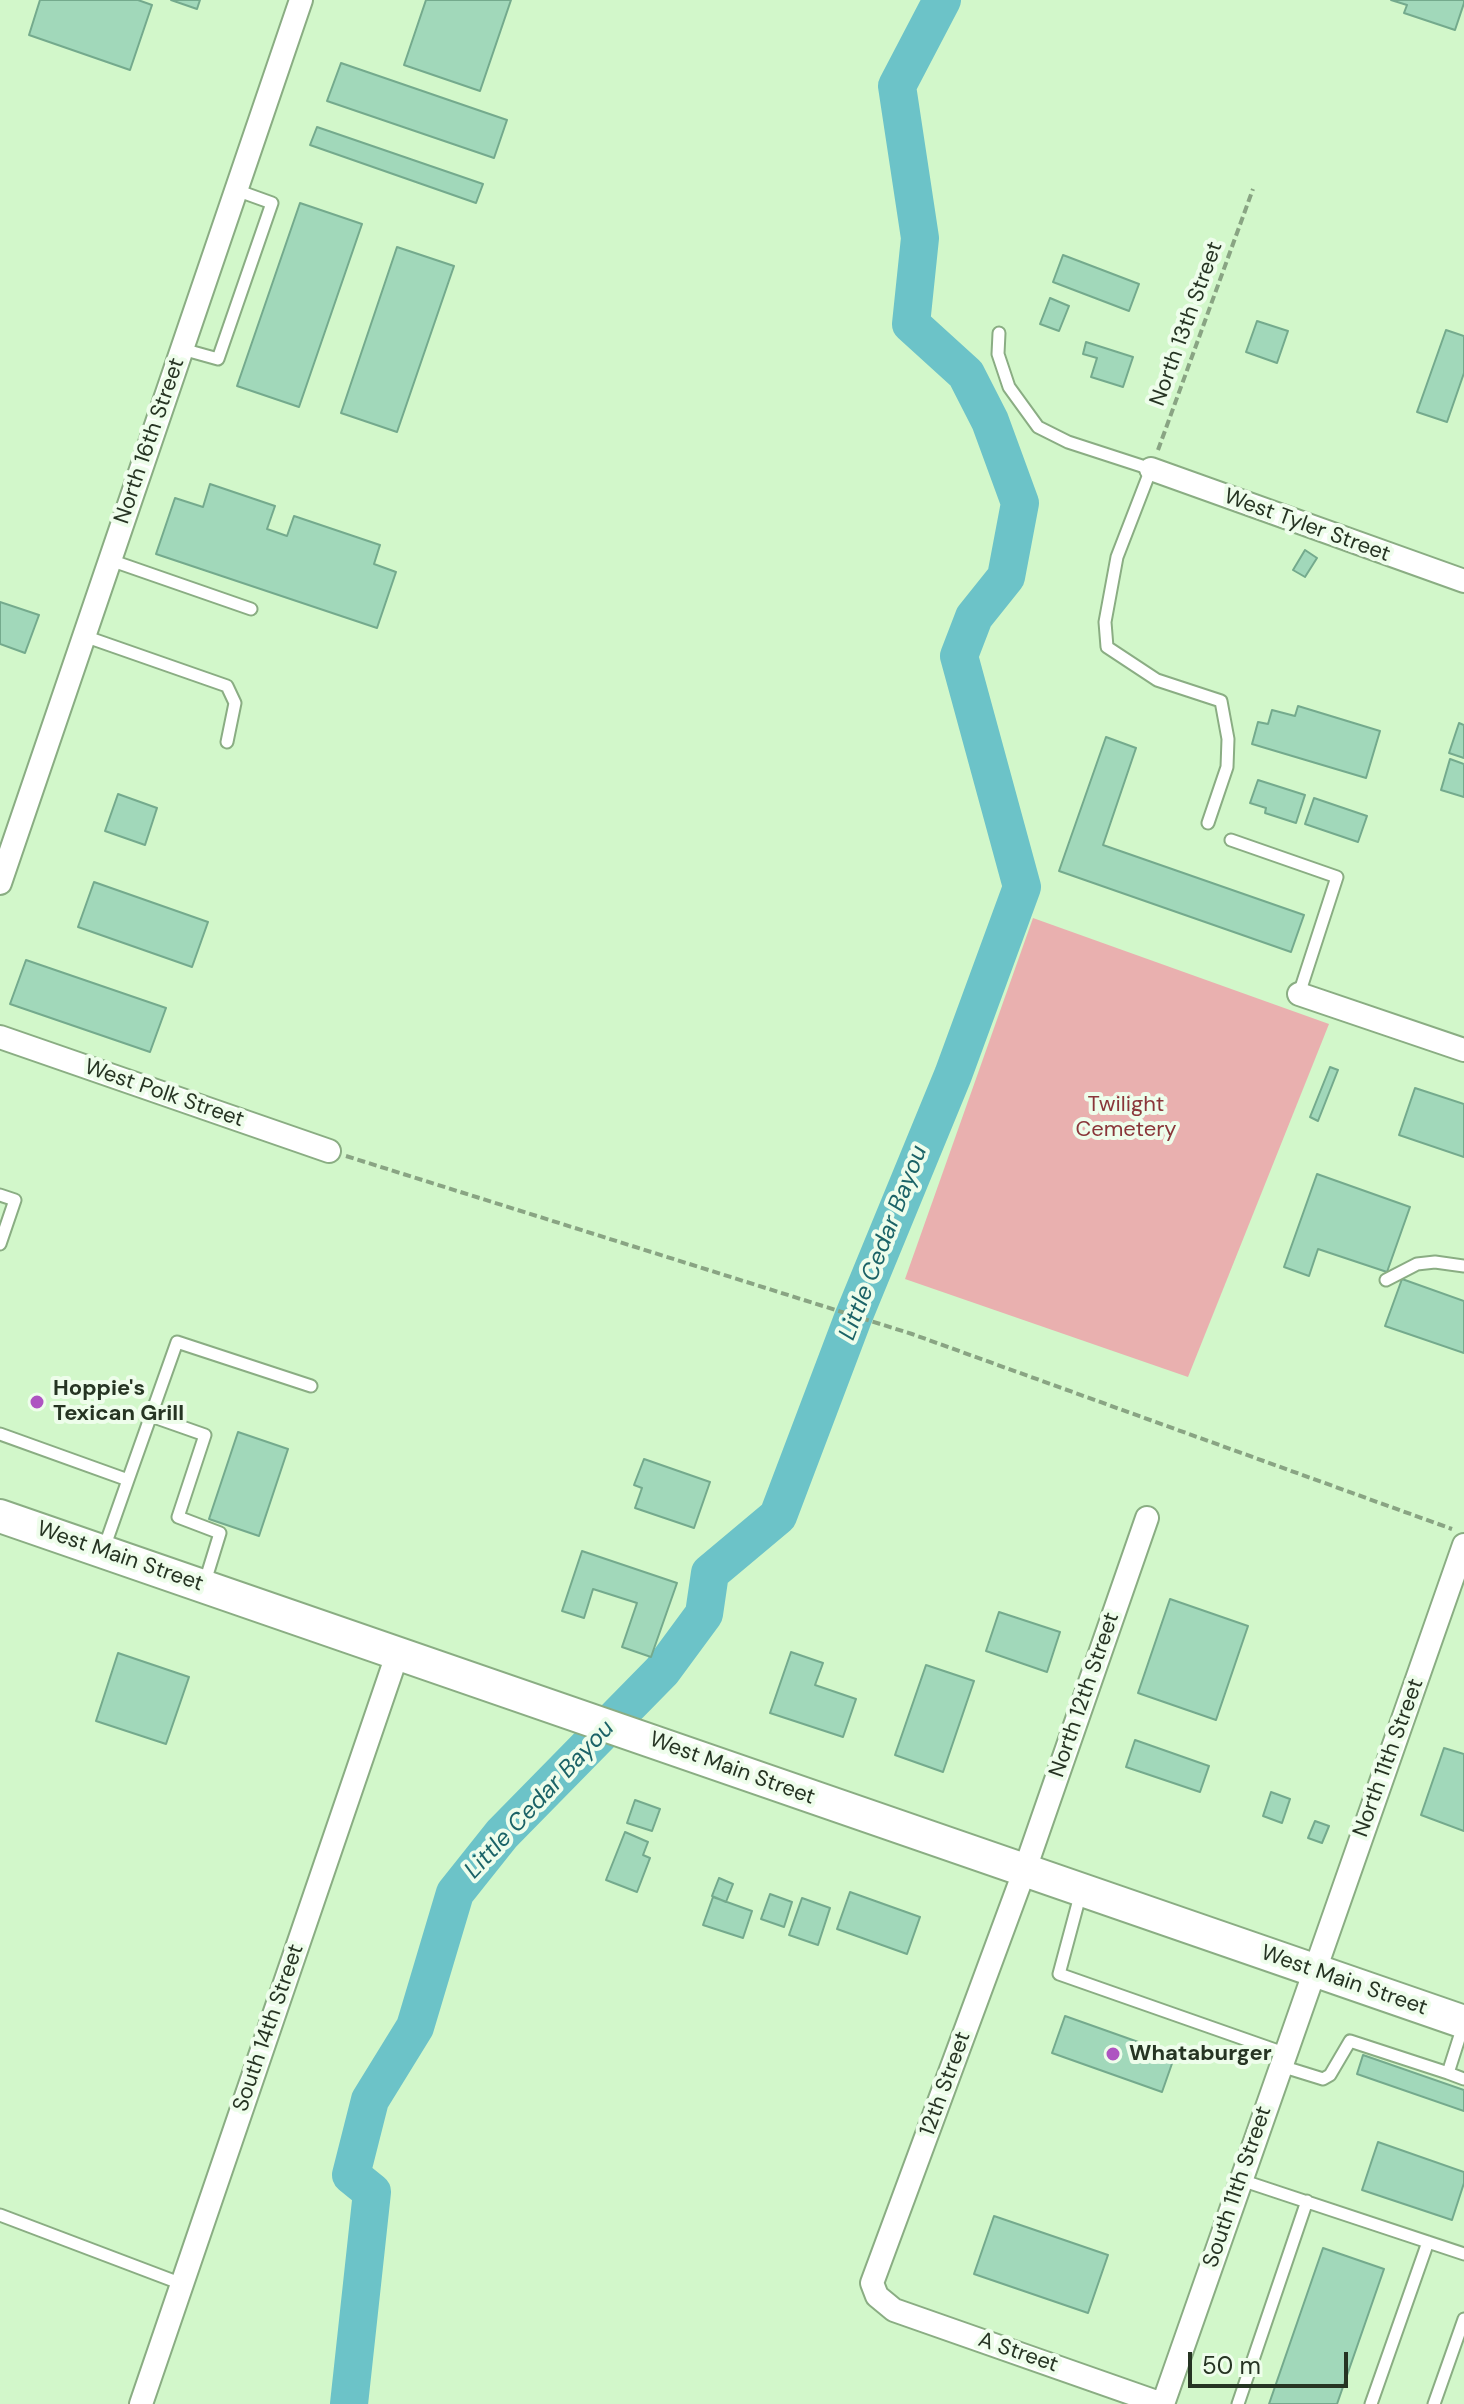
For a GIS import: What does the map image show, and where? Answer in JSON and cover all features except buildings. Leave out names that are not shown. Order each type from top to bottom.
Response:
[{"type":"main road","name":"West Main Street","points":[[0,1516],[1464,2022]]},
{"type":"street","name":"North 16th Street","points":[[0,883],[301,0]]},
{"type":"street","name":"West Tyler Street","points":[[1151,469],[1464,581]]},
{"type":"street","points":[[1299,994],[1464,1050]]},
{"type":"street","name":"West Polk Street","points":[[0,1037],[329,1151]]},
{"type":"street","name":"North 12th Street","points":[[1024,1872],[1147,1518]]},
{"type":"street","name":"North 11th Street","points":[[1313,1970],[1464,1545]]},
{"type":"street","name":"South 14th Street","points":[[141,2404],[398,1652]]},
{"type":"street","name":"12th Street","points":[[877,2296],[872,2283],[1024,1872]]},
{"type":"street","name":"South 11th Street","points":[[1163,2404],[1313,1970]]},
{"type":"street","name":"A Street","points":[[877,2296],[894,2310],[1163,2404]]},
{"type":"lane","points":[[182,349],[218,359],[272,203],[236,190]]},
{"type":"lane","points":[[999,333],[998,354],[1009,387],[1038,427],[1068,442],[1151,469],[1117,557],[1105,622],[1107,647],[1157,680],[1221,701],[1228,739],[1227,767],[1208,823]]},
{"type":"lane","points":[[110,560],[251,609]]},
{"type":"lane","points":[[84,636],[227,686],[234,694],[235,703],[227,742]]},
{"type":"lane","points":[[1231,840],[1337,877],[1299,994]]},
{"type":"lane","points":[[0,1195],[15,1200],[0,1244]]},
{"type":"lane","points":[[1386,1280],[1417,1264],[1435,1262],[1464,1266]]},
{"type":"lane","points":[[103,1552],[177,1342],[311,1386]]},
{"type":"lane","points":[[151,1416],[205,1435],[178,1517],[220,1533],[203,1585]]},
{"type":"lane","points":[[0,1436],[128,1480]]},
{"type":"lane","points":[[1082,1892],[1059,1974],[1282,2060],[1323,2079],[1330,2075],[1350,2041],[1464,2079]]},
{"type":"lane","points":[[1448,2073],[1464,2022]]},
{"type":"lane","points":[[1241,2180],[1464,2254]]},
{"type":"lane","points":[[1238,2404],[1307,2201]]},
{"type":"lane","points":[[0,2215],[182,2284]]},
{"type":"lane","points":[[1371,2404],[1428,2242]]},
{"type":"lane","points":[[1434,2404],[1464,2319]]},
{"type":"path","name":"North 13th Street","points":[[1151,469],[1253,189]]},
{"type":"path","points":[[329,1151],[912,1334],[1464,1533]]},
{"type":"green space","name":"Twilight Cemetery","points":[[1033,918],[1329,1024],[1188,1377],[905,1279]]},
{"type":"waterway","name":"Little Cedar Bayou","points":[[349,2404],[372,2192],[351,2175],[370,2100],[415,2027],[455,1893],[502,1834],[662,1671],[704,1614],[710,1573],[778,1516],[853,1318],[953,1075],[1022,887],[959,656],[974,617],[1006,577],[1020,503],[990,421],[966,374],[911,324],[920,238],[897,86],[942,0]]},
{"type":"place","name":"Hoppie's Texican Grill","points":[[37,1402]]},
{"type":"place","name":"Whataburger","points":[[1113,2054]]}]
